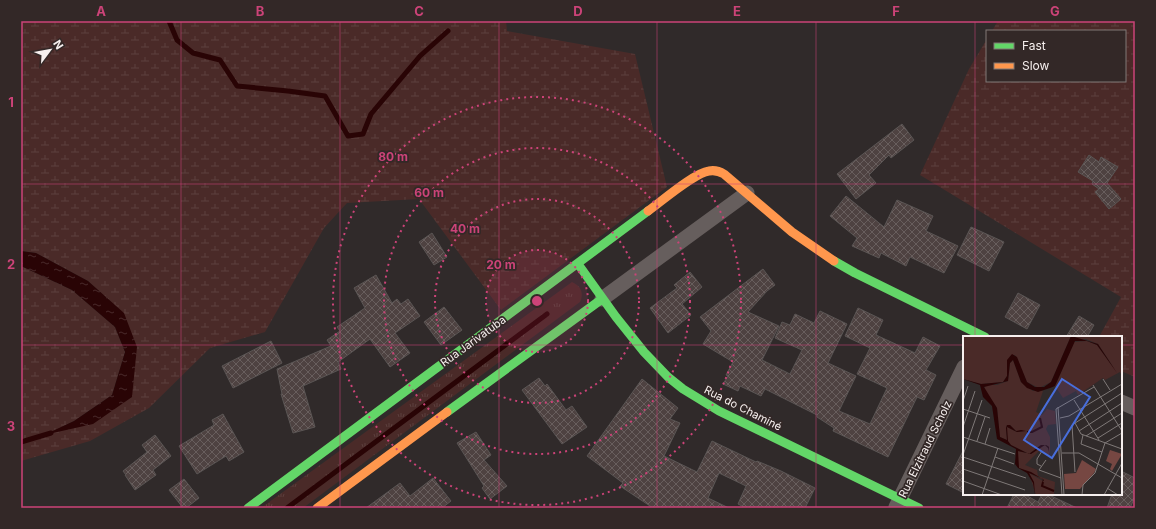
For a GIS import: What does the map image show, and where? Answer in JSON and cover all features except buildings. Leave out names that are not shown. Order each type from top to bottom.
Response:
[{"type":"street","name":"Rua Jarivatuba","points":[[248,508],[698,174],[709,170],[719,171],[747,193]]},
{"type":"street","points":[[317,508],[747,193],[792,232],[832,260],[981,336]]},
{"type":"street","name":"Rua do Chaminé","points":[[578,264],[602,299],[650,358],[672,380],[695,397],[898,504],[919,508]]},
{"type":"street","name":"Rua Elzitraud Scholz","points":[[898,504],[963,370]]},
{"type":"street","points":[[1122,402],[1135,408]]},
{"type":"green space","points":[[21,21],[506,21],[507,31],[635,54],[667,187],[501,310],[419,199],[347,203],[324,228],[265,332],[210,348],[149,408],[90,441],[21,461],[21,266],[72,290],[115,327],[125,352],[112,395],[74,421],[47,434],[132,397],[123,313],[88,281],[36,253],[21,251]]},
{"type":"green space","points":[[998,21],[1135,21],[1135,377],[1122,371],[1122,336],[1100,336],[1121,297],[920,175],[969,69],[986,41],[986,82],[1126,82],[1126,30],[993,30]]},
{"type":"green space","points":[[572,282],[581,290],[582,296],[580,302],[303,508],[261,508]]},
{"type":"water","points":[[21,251],[36,253],[88,281],[124,313],[137,347],[132,397],[93,424],[44,435],[74,421],[112,395],[125,352],[115,327],[72,290],[21,266]]},
{"type":"waterway","points":[[169,21],[177,40],[193,53],[220,60],[237,86],[325,96],[348,136],[363,134],[371,114],[420,56],[448,31]]},
{"type":"waterway","points":[[287,508],[547,314]]},
{"type":"waterway","points":[[21,442],[51,433]]},
{"type":"traffic: fast","points":[[248,508],[648,211]]},
{"type":"traffic: fast","points":[[834,261],[855,273],[983,336]]},
{"type":"traffic: fast","points":[[578,264],[616,317],[644,352],[668,377],[683,389],[719,411],[919,508]]},
{"type":"traffic: fast","points":[[447,412],[602,299]]},
{"type":"traffic: slow","points":[[648,211],[695,177],[709,171],[718,171],[724,174],[792,232],[834,261]]},
{"type":"traffic: slow","points":[[317,508],[447,412]]}]
